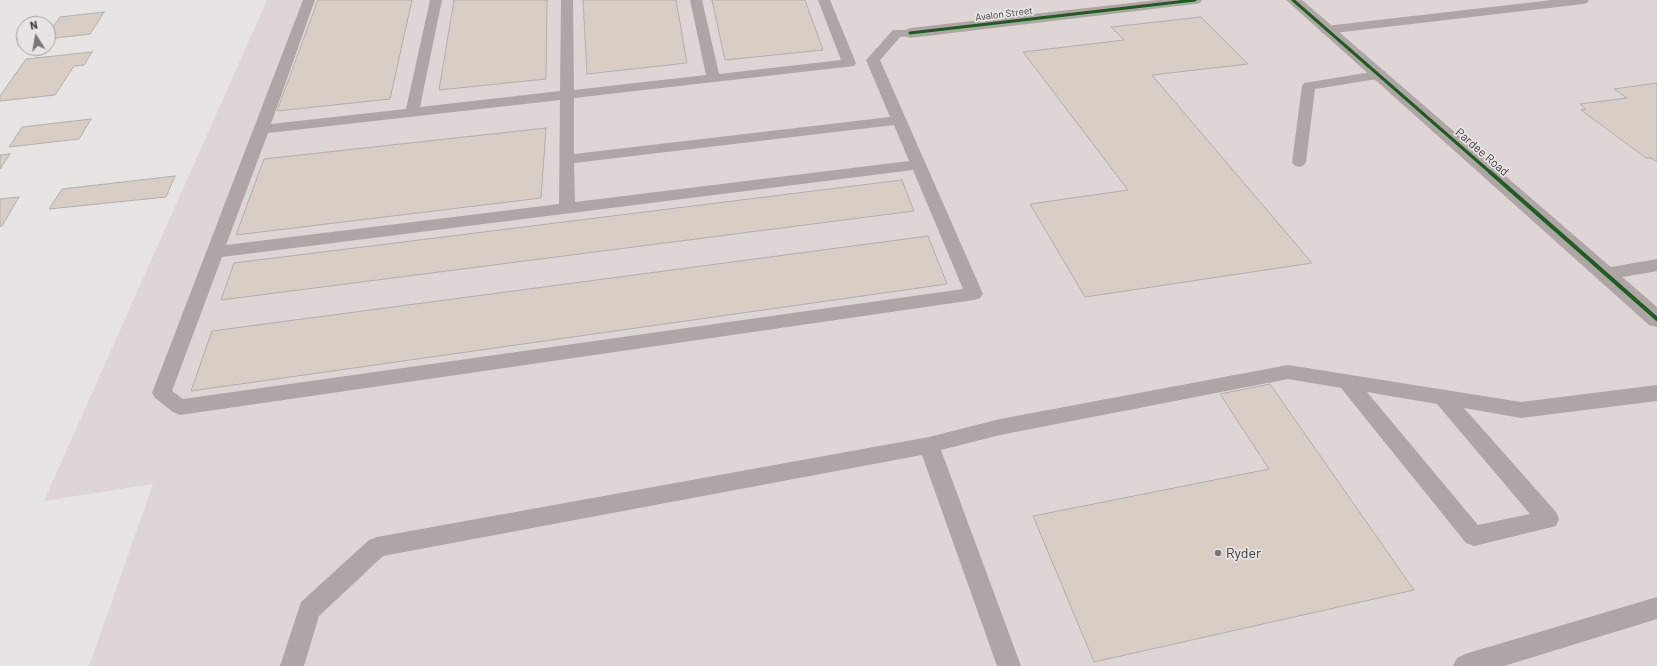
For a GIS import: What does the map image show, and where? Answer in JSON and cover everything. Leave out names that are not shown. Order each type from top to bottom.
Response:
[{"type":"street","name":"Avalon Street","points":[[910,33],[1195,0]]},
{"type":"street","name":"Pardee Road","points":[[1293,0],[1657,318]]},
{"type":"lane","points":[[309,0],[162,393],[180,407],[974,294],[873,60],[897,33],[910,33]]},
{"type":"lane","points":[[412,113],[436,0]]},
{"type":"lane","points":[[567,0],[567,208]]},
{"type":"lane","points":[[696,0],[714,79]]},
{"type":"lane","points":[[262,129],[849,64],[824,0]]},
{"type":"lane","points":[[1326,30],[1583,0]]},
{"type":"lane","points":[[1299,162],[1309,86],[1378,75]]},
{"type":"lane","points":[[567,159],[899,120]]},
{"type":"lane","points":[[216,252],[918,165]]},
{"type":"lane","points":[[1606,274],[1657,265]]},
{"type":"lane","points":[[292,666],[309,610],[377,547],[929,445],[1000,427],[1288,372],[1521,410],[1657,393]]},
{"type":"lane","points":[[1347,382],[1474,536],[1548,519],[1443,398]]},
{"type":"lane","points":[[929,445],[1009,666]]},
{"type":"lane","points":[[1465,666],[1657,608]]},
{"type":"shaded area","points":[[267,0],[1657,0],[1657,666],[89,666],[153,484],[44,501]]},
{"type":"building","points":[[318,0],[412,0],[390,99],[277,111]]},
{"type":"building","points":[[454,0],[547,0],[546,79],[439,90]]},
{"type":"building","points":[[583,0],[676,0],[687,63],[587,74]]},
{"type":"building","points":[[712,0],[805,0],[823,50],[725,60]]},
{"type":"building","points":[[104,12],[90,34],[56,38],[56,23],[60,17]]},
{"type":"building","points":[[1201,17],[1248,64],[1152,75],[1312,263],[1085,297],[1030,204],[1128,190],[1023,52],[1124,40],[1111,27]]},
{"type":"building","points":[[92,52],[84,65],[74,66],[55,95],[0,101],[0,96],[26,59]]},
{"type":"building","points":[[1657,83],[1657,162],[1651,158],[1646,158],[1581,110],[1586,109],[1580,104],[1627,98],[1614,89]]},
{"type":"building","points":[[91,119],[79,139],[9,147],[22,127]]},
{"type":"building","points":[[546,128],[541,198],[236,235],[264,159]]},
{"type":"building","points":[[10,154],[0,169],[0,155]]},
{"type":"building","points":[[175,176],[166,197],[49,209],[62,189]]},
{"type":"building","points":[[902,180],[914,211],[221,300],[234,263]]},
{"type":"building","points":[[19,197],[2,226],[0,226],[0,199]]},
{"type":"building","points":[[928,236],[947,284],[191,391],[212,331]]},
{"type":"building","name":"Ryder","points":[[1270,384],[1414,590],[1094,662],[1033,516],[1269,469],[1220,394]]},
{"type":"cycle path","points":[[910,33],[1195,0]]},
{"type":"cycle path","points":[[1293,0],[1657,319]]},
{"type":"place","name":"Ryder","points":[[1218,553]]}]
